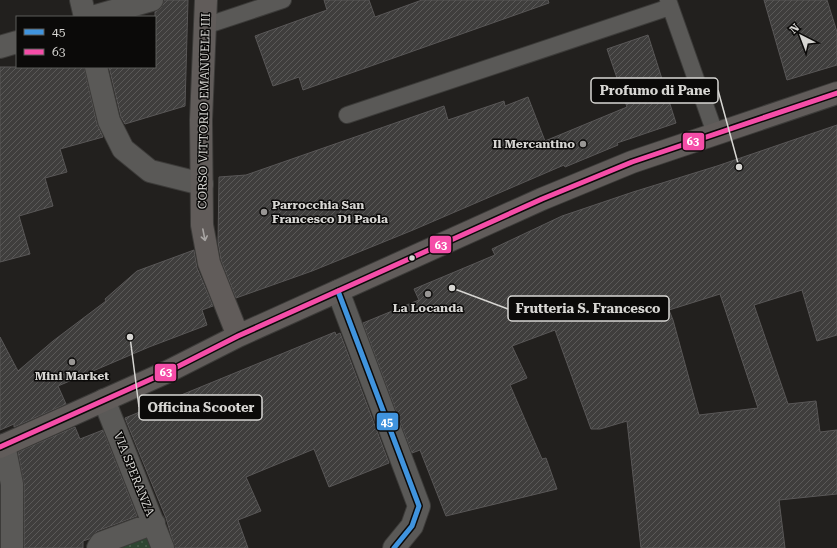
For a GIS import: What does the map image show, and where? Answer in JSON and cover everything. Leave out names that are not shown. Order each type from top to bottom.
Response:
[{"type":"street","points":[[81,0],[85,16]]},
{"type":"street","points":[[96,16],[152,0]]},
{"type":"street","name":"CORSO VITTORIO EMANUELE III","points":[[206,0],[201,120],[202,225],[209,263],[238,336]]},
{"type":"street","points":[[0,47],[16,42]]},
{"type":"street","points":[[96,68],[109,121],[123,149],[150,171],[202,184]]},
{"type":"street","points":[[12,548],[12,484],[2,446],[166,372],[238,336],[542,199],[632,162],[837,93]]},
{"type":"street","points":[[338,291],[419,506],[412,526],[394,548]]},
{"type":"street","name":"VIA SPERANZA","points":[[104,400],[163,548]]},
{"type":"street","points":[[98,548],[101,543],[154,523]]},
{"type":"lane","points":[[206,26],[283,0]]},
{"type":"lane","points":[[347,115],[669,3],[715,134]]},
{"type":"green space","points":[[149,531],[155,548],[106,548]]},
{"type":"building","points":[[164,0],[188,0],[185,106],[125,124],[121,117],[109,68],[156,68],[155,12],[161,8]]},
{"type":"building","points":[[324,0],[369,0],[375,17],[422,0],[548,0],[549,3],[303,90],[299,77],[273,86],[255,36],[327,10]]},
{"type":"building","points":[[764,0],[827,0],[837,32],[837,65],[787,80]]},
{"type":"building","points":[[648,35],[676,123],[617,143],[618,145],[565,167],[564,165],[413,230],[312,271],[236,298],[221,260],[218,242],[219,177],[246,175],[444,106],[448,120],[504,101],[505,106],[528,97],[545,141],[627,107],[607,49]]},
{"type":"building","points":[[0,67],[84,68],[97,124],[103,137],[60,149],[67,172],[45,178],[53,206],[19,216],[30,254],[0,262]]},
{"type":"building","points":[[837,125],[837,335],[817,341],[802,290],[754,305],[788,404],[816,401],[820,432],[837,430],[837,494],[779,500],[785,548],[641,548],[627,421],[600,429],[591,429],[555,330],[512,346],[527,378],[510,385],[542,459],[546,458],[557,489],[446,516],[420,450],[412,453],[363,323],[419,300],[414,289],[495,255],[492,249],[562,216],[717,166]],"holes":[[[720,294],[758,408],[699,415],[669,310]]]},
{"type":"building","points":[[194,250],[197,268],[213,306],[202,310],[207,325],[149,347],[58,386],[66,404],[14,427],[14,424],[0,430],[0,337],[18,371],[53,341],[106,301],[105,299],[137,271]]},
{"type":"building","points":[[335,332],[336,335],[340,333],[389,463],[329,487],[314,449],[246,477],[261,511],[238,520],[248,548],[175,548],[166,518],[125,418]]},
{"type":"building","points":[[75,427],[80,439],[103,430],[137,516],[97,531],[89,539],[83,541],[83,548],[24,548],[24,484],[18,452]]},
{"type":"transit line","name":"63","points":[[0,447],[167,372],[238,336],[542,199],[632,162],[837,93]]},
{"type":"transit line","name":"45","points":[[338,291],[419,506],[412,526],[394,548]]},
{"type":"place","name":"Il Mercantino","points":[[583,144]]},
{"type":"place","name":"Profumo di Pane","points":[[739,167]]},
{"type":"place","name":"Parrocchia San Francesco Di Paola","points":[[264,212]]},
{"type":"place","name":"Frutteria S. Francesco","points":[[452,288]]},
{"type":"place","name":"La Locanda","points":[[428,294]]},
{"type":"place","name":"Officina Scooter","points":[[130,337]]},
{"type":"place","name":"Mini Market","points":[[72,362]]}]
